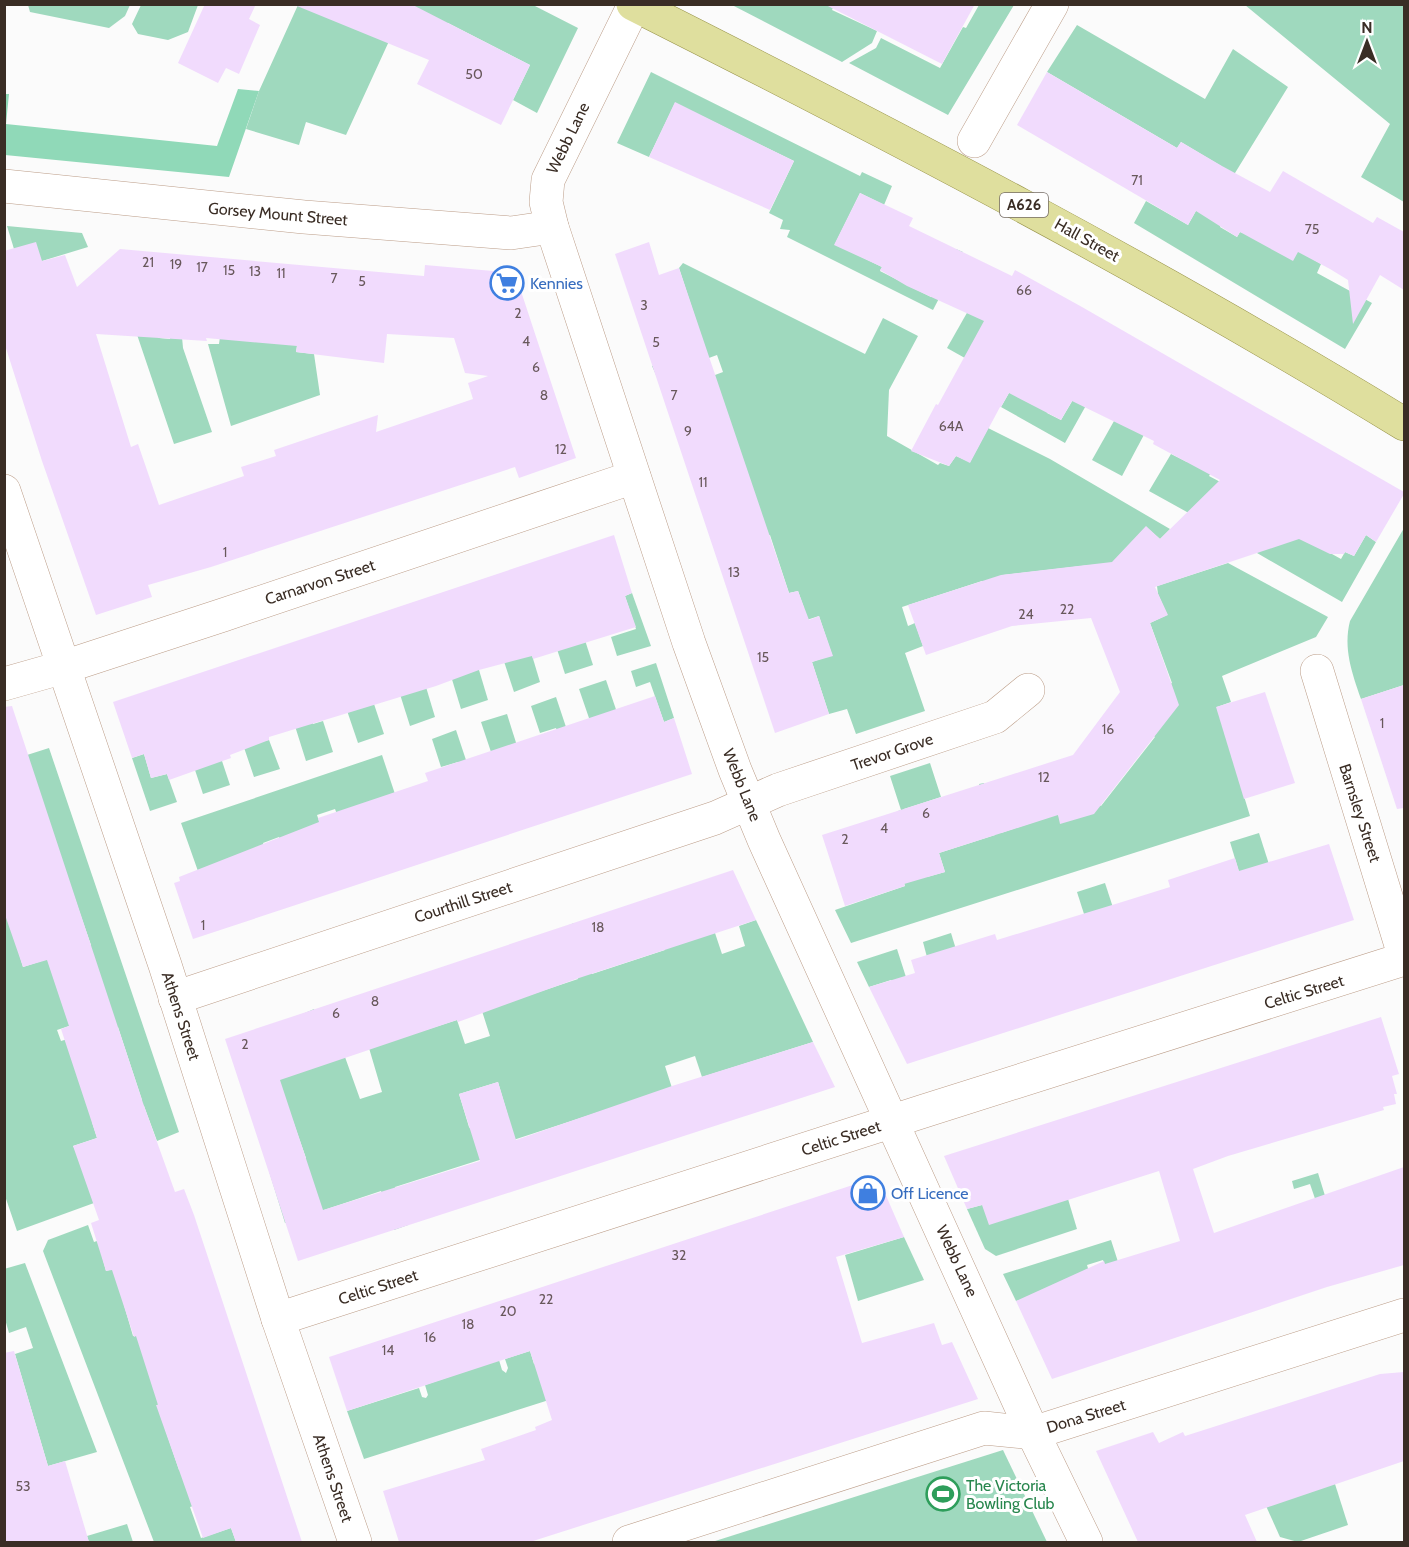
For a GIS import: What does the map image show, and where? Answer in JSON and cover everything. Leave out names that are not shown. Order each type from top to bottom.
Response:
[{"type":"main road","name":"Hall Street","points":[[634,5],[1012,199],[1238,323],[1404,424]]},
{"type":"street","points":[[974,141],[1052,4]]},
{"type":"street","name":"Webb Lane","points":[[634,5],[548,180],[546,202],[552,226],[689,643],[730,758],[802,923],[1033,1433],[1086,1542]]},
{"type":"street","name":"Gorsey Mount Street","points":[[4,186],[304,218],[511,233],[552,226]]},
{"type":"street","name":"Carnarvon Street","points":[[4,684],[64,667],[634,477]]},
{"type":"street","name":"Athens Street","points":[[4,491],[175,998],[278,1319],[355,1542]]},
{"type":"street","name":"Barnsley Street","points":[[1317,671],[1404,955]]},
{"type":"street","name":"Trevor Grove","points":[[748,802],[995,717],[1028,690]]},
{"type":"street","name":"Courthill Street","points":[[175,998],[715,818],[748,802]]},
{"type":"street","name":"Celtic Street","points":[[278,1319],[1404,959]]},
{"type":"street","name":"Dona Street","points":[[629,1542],[984,1428],[1033,1433],[1404,1315]]},
{"type":"green space","points":[[28,4],[130,5],[125,16],[109,28],[30,12]]},
{"type":"green space","points":[[141,4],[198,5],[188,32],[168,40],[138,34],[132,24]]},
{"type":"green space","points":[[298,5],[533,5],[578,28],[537,113],[513,100],[530,65],[448,23],[390,39],[346,135],[306,122],[299,145],[246,129],[259,91]]},
{"type":"green space","points":[[732,5],[834,5],[832,10],[877,31],[872,43],[842,62]]},
{"type":"green space","points":[[979,5],[1014,5],[948,115],[849,63],[876,48],[881,38],[940,68],[963,27],[966,28]]},
{"type":"green space","points":[[1245,5],[1404,5],[1404,202],[1361,177],[1390,124]]},
{"type":"green space","points":[[1077,25],[1205,99],[1233,49],[1288,87],[1235,173],[1220,227],[1237,237],[1240,232],[1299,251],[1321,264],[1317,273],[1372,303],[1345,349],[1134,223],[1146,201],[1188,225],[1221,166],[1181,142],[1177,148],[1047,72]]},
{"type":"green space","points":[[651,72],[860,176],[862,172],[892,186],[884,205],[860,193],[835,244],[882,267],[880,271],[931,297],[956,249],[963,252],[933,310],[787,237],[790,230],[780,229],[783,220],[769,213],[794,161],[675,103],[649,157],[617,143]]},
{"type":"green space","points":[[238,89],[259,91],[229,177],[5,155],[5,94],[9,94],[6,124],[217,146]]},
{"type":"green space","points":[[7,226],[82,233],[88,247],[42,261],[14,249]]},
{"type":"green space","points":[[683,263],[865,354],[883,318],[918,336],[889,390],[887,436],[938,465],[940,463],[949,466],[956,456],[970,462],[988,428],[1050,459],[1170,529],[1160,539],[1146,527],[1137,564],[1090,565],[1003,575],[1008,623],[997,625],[982,581],[902,607],[908,626],[915,623],[923,646],[905,653],[925,711],[856,734],[847,709],[829,714],[812,662],[832,655],[819,616],[745,640],[804,608],[798,591],[789,593],[770,535],[716,553],[715,375],[723,372],[717,355],[657,377],[652,366],[704,345],[679,268]]},
{"type":"green space","points":[[129,311],[159,338],[170,339],[173,314],[212,432],[174,444]]},
{"type":"green space","points":[[968,311],[999,329],[997,376],[947,348]]},
{"type":"green space","points":[[300,326],[296,352],[314,354],[320,395],[231,426],[208,344],[219,344],[220,337]]},
{"type":"green space","points":[[1034,349],[1047,413],[1061,420],[1074,398],[1098,384],[1065,443],[1001,407]]},
{"type":"green space","points":[[1154,416],[1122,476],[1092,460],[1114,421]]},
{"type":"green space","points":[[1171,454],[1187,462],[1221,454],[1209,476],[1226,485],[1205,522],[1149,491]]},
{"type":"green space","points":[[1274,522],[1341,559],[1345,552],[1354,556],[1366,535],[1376,542],[1342,602],[1257,553]]},
{"type":"green space","points":[[1404,528],[1404,685],[1361,699],[1348,651],[1350,621]]},
{"type":"green space","points":[[1228,563],[1328,617],[1316,637],[1222,676],[1231,702],[1217,707],[1250,816],[851,943],[835,910],[905,886],[899,866],[914,860],[898,811],[901,810],[890,776],[930,763],[941,797],[904,809],[927,877],[945,872],[939,853],[995,835],[979,784],[984,783],[1001,833],[1058,814],[1061,823],[1083,793],[1101,806],[1155,737],[1122,711],[1154,690],[1172,683],[1150,623],[1167,615],[1157,586]]},
{"type":"green space","points":[[632,593],[651,646],[617,656],[611,637],[636,629],[625,596]]},
{"type":"green space","points":[[548,621],[583,634],[593,665],[565,674]]},
{"type":"green space","points":[[496,637],[531,652],[540,682],[514,692]]},
{"type":"green space","points":[[444,653],[479,670],[488,700],[461,709]]},
{"type":"green space","points":[[656,663],[674,718],[664,722],[650,682],[636,687],[631,671]]},
{"type":"green space","points":[[393,672],[426,687],[435,717],[410,726]]},
{"type":"green space","points":[[606,680],[625,736],[589,718],[579,689]]},
{"type":"green space","points":[[340,690],[374,704],[384,734],[358,743]]},
{"type":"green space","points":[[556,697],[574,751],[565,754],[556,728],[540,733],[531,706]]},
{"type":"green space","points":[[289,707],[310,716],[313,724],[323,721],[333,752],[306,761]]},
{"type":"green space","points":[[507,714],[524,768],[491,752],[481,722]]},
{"type":"green space","points":[[236,724],[259,742],[269,740],[280,769],[254,777]]},
{"type":"green space","points":[[456,730],[474,784],[466,786],[458,762],[441,767],[432,739]]},
{"type":"green space","points":[[185,740],[220,755],[230,785],[203,794]]},
{"type":"green space","points":[[49,748],[179,1132],[157,1141],[144,1106],[92,1122],[97,1138],[73,1146],[105,1199],[17,1231],[4,1193],[5,886],[27,755]],"holes":[[[66,873],[91,945],[23,967],[18,950]],[[117,1024],[61,1041],[57,1030],[69,1026]],[[118,1027],[142,1100],[90,1117]]]},
{"type":"green space","points":[[144,754],[151,778],[167,774],[177,802],[150,811],[132,758]]},
{"type":"green space","points":[[382,755],[400,809],[342,828],[335,809],[317,815],[323,833],[283,847],[279,837],[263,843],[266,852],[199,874],[181,823]]},
{"type":"green space","points":[[1259,833],[1275,883],[1239,872],[1230,842]]},
{"type":"green space","points":[[1105,883],[1121,932],[1084,914],[1077,892]]},
{"type":"green space","points":[[648,898],[715,933],[722,954],[745,946],[739,926],[756,920],[813,1042],[702,1077],[695,1056],[665,1066],[672,1088],[507,1142],[508,1116],[498,1082],[459,1094],[469,1127],[492,1156],[395,1187],[408,1225],[394,1230],[381,1191],[285,1223],[269,1171],[306,1158],[293,1121],[243,1091],[305,1013],[314,1009],[332,1061],[345,1057],[360,1099],[382,1092],[369,1048],[457,1020],[465,1044],[490,1036],[482,1011],[578,979],[560,929],[574,923],[592,974],[665,950]]},
{"type":"green space","points":[[951,933],[966,982],[928,961],[923,942]]},
{"type":"green space","points":[[897,949],[913,999],[891,980],[869,987],[857,962]]},
{"type":"green space","points":[[1318,1173],[1334,1225],[1325,1228],[1310,1184],[1294,1189],[1292,1181]]},
{"type":"green space","points":[[1068,1199],[1077,1229],[996,1256],[985,1249],[967,1209],[982,1205]]},
{"type":"green space","points":[[88,1225],[94,1242],[132,1229],[102,1256],[106,1271],[119,1267],[124,1305],[133,1336],[165,1327],[187,1395],[157,1405],[179,1470],[185,1469],[221,1497],[190,1507],[201,1538],[231,1528],[236,1542],[154,1542],[43,1251],[48,1240]]},
{"type":"green space","points":[[904,1237],[924,1280],[858,1301],[845,1255]]},
{"type":"green space","points":[[1111,1240],[1127,1290],[1114,1293],[1103,1260],[1087,1265],[1092,1282],[1016,1301],[1003,1274]]},
{"type":"green space","points":[[25,1263],[97,1452],[48,1466],[15,1354],[33,1348],[26,1327],[9,1333],[5,1319],[4,1269]]},
{"type":"green space","points":[[530,1351],[534,1364],[547,1360],[593,1386],[364,1459],[347,1411],[419,1388],[422,1397],[426,1398],[428,1395],[425,1385],[499,1360],[502,1370],[506,1373],[508,1368],[505,1359]]},
{"type":"green space","name":"The Victoria Bowling Club","points":[[1003,1450],[1047,1542],[712,1542]]},
{"type":"green space","points":[[1253,1477],[1335,1484],[1348,1525],[1298,1542],[1280,1537]]},
{"type":"green space","points":[[127,1524],[133,1542],[89,1542],[87,1536]]},
{"type":"building","points":[[205,4],[256,4],[249,19],[260,25],[239,74],[226,68],[218,83],[178,63]]},
{"type":"building","points":[[297,4],[411,4],[530,65],[501,125],[417,84],[429,60],[297,6]]},
{"type":"building","points":[[824,4],[975,4],[942,64]]},
{"type":"building","points":[[1047,72],[1177,148],[1181,142],[1270,192],[1283,171],[1373,223],[1377,217],[1404,232],[1404,290],[1380,275],[1353,324],[1348,280],[1330,269],[1298,252],[1293,261],[1240,232],[1237,237],[1196,211],[1188,225],[1017,125]]},
{"type":"building","points":[[675,102],[794,161],[770,210],[649,157]]},
{"type":"building","points":[[860,193],[913,218],[909,226],[1012,276],[1015,270],[1082,307],[1404,494],[1376,542],[1366,535],[1354,556],[1345,552],[1344,554],[1330,554],[1299,539],[1155,587],[1168,615],[1150,623],[1179,705],[1094,814],[1060,824],[1058,815],[939,853],[945,872],[904,884],[905,886],[845,906],[822,835],[1073,755],[1120,692],[1091,618],[1012,626],[926,655],[908,605],[1001,575],[1112,562],[1146,526],[1160,539],[1220,480],[1153,444],[1154,441],[1072,401],[1061,420],[1009,393],[970,463],[956,456],[949,466],[911,451],[984,321],[907,286],[880,270],[882,267],[834,245]]},
{"type":"building","points":[[36,242],[42,261],[65,255],[77,287],[120,249],[424,276],[425,265],[515,273],[576,458],[519,478],[515,467],[211,567],[148,585],[152,597],[96,615],[42,461],[4,342],[4,251]],"holes":[[[96,334],[207,341],[206,338],[297,346],[296,352],[384,363],[387,334],[454,338],[465,373],[488,376],[468,383],[473,399],[376,432],[378,415],[274,450],[276,456],[241,467],[244,476],[159,505],[138,444],[131,447]]]},
{"type":"building","points":[[649,242],[659,275],[679,268],[789,593],[798,591],[809,620],[819,616],[833,656],[812,662],[829,714],[775,733],[615,254]]},
{"type":"building","points":[[614,535],[632,593],[625,596],[636,627],[533,659],[532,656],[479,670],[436,686],[269,737],[269,740],[230,755],[231,758],[169,780],[167,774],[151,778],[144,754],[132,758],[113,702]]},
{"type":"building","points":[[1404,685],[1404,808],[1397,809],[1361,699]]},
{"type":"building","points":[[1265,692],[1295,783],[1244,799],[1216,707]]},
{"type":"building","points":[[655,696],[664,722],[674,718],[692,774],[193,939],[174,883],[180,881],[179,877],[319,822],[318,818],[428,781],[425,773]]},
{"type":"building","points":[[12,706],[143,1103],[175,1192],[184,1189],[194,1215],[302,1542],[236,1542],[231,1528],[203,1538],[156,1405],[158,1405],[136,1336],[134,1337],[112,1270],[106,1271],[91,1223],[99,1220],[73,1146],[97,1138],[61,1029],[69,1026],[47,960],[23,967],[4,912],[4,707]]},
{"type":"building","points":[[1329,844],[1354,920],[907,1064],[869,987],[915,973],[911,960],[995,934],[997,940],[1170,887],[1168,880],[1235,858],[1239,871]]},
{"type":"building","points":[[733,870],[756,920],[280,1080],[323,1210],[480,1161],[459,1094],[498,1082],[516,1140],[672,1086],[813,1042],[835,1087],[298,1261],[225,1039]]},
{"type":"building","points":[[1381,1017],[1399,1074],[1392,1076],[1397,1094],[1394,1094],[1396,1104],[1383,1107],[1384,1110],[1228,1156],[1193,1169],[1214,1233],[1404,1167],[1404,1265],[1327,1287],[1052,1379],[1016,1301],[1104,1261],[1105,1264],[1180,1241],[1159,1171],[989,1225],[982,1205],[967,1209],[944,1156]]},
{"type":"building","points":[[868,1180],[881,1184],[904,1237],[836,1257],[862,1343],[934,1323],[942,1345],[952,1342],[978,1399],[530,1542],[399,1542],[383,1491],[485,1460],[481,1449],[536,1430],[535,1427],[552,1420],[530,1351],[347,1411],[329,1357]]},
{"type":"building","points":[[14,1351],[48,1466],[65,1461],[89,1542],[4,1542],[4,1353]]},
{"type":"building","points":[[1404,1372],[1404,1461],[1245,1515],[1257,1542],[1138,1542],[1096,1451],[1153,1432],[1159,1443],[1183,1432],[1185,1436],[1380,1374]]},
{"type":"place","name":"Kennies","points":[[507,283]]},
{"type":"place","name":"Off Licence","points":[[868,1193]]},
{"type":"place","name":"The Victoria Bowling Club","points":[[943,1494]]}]
